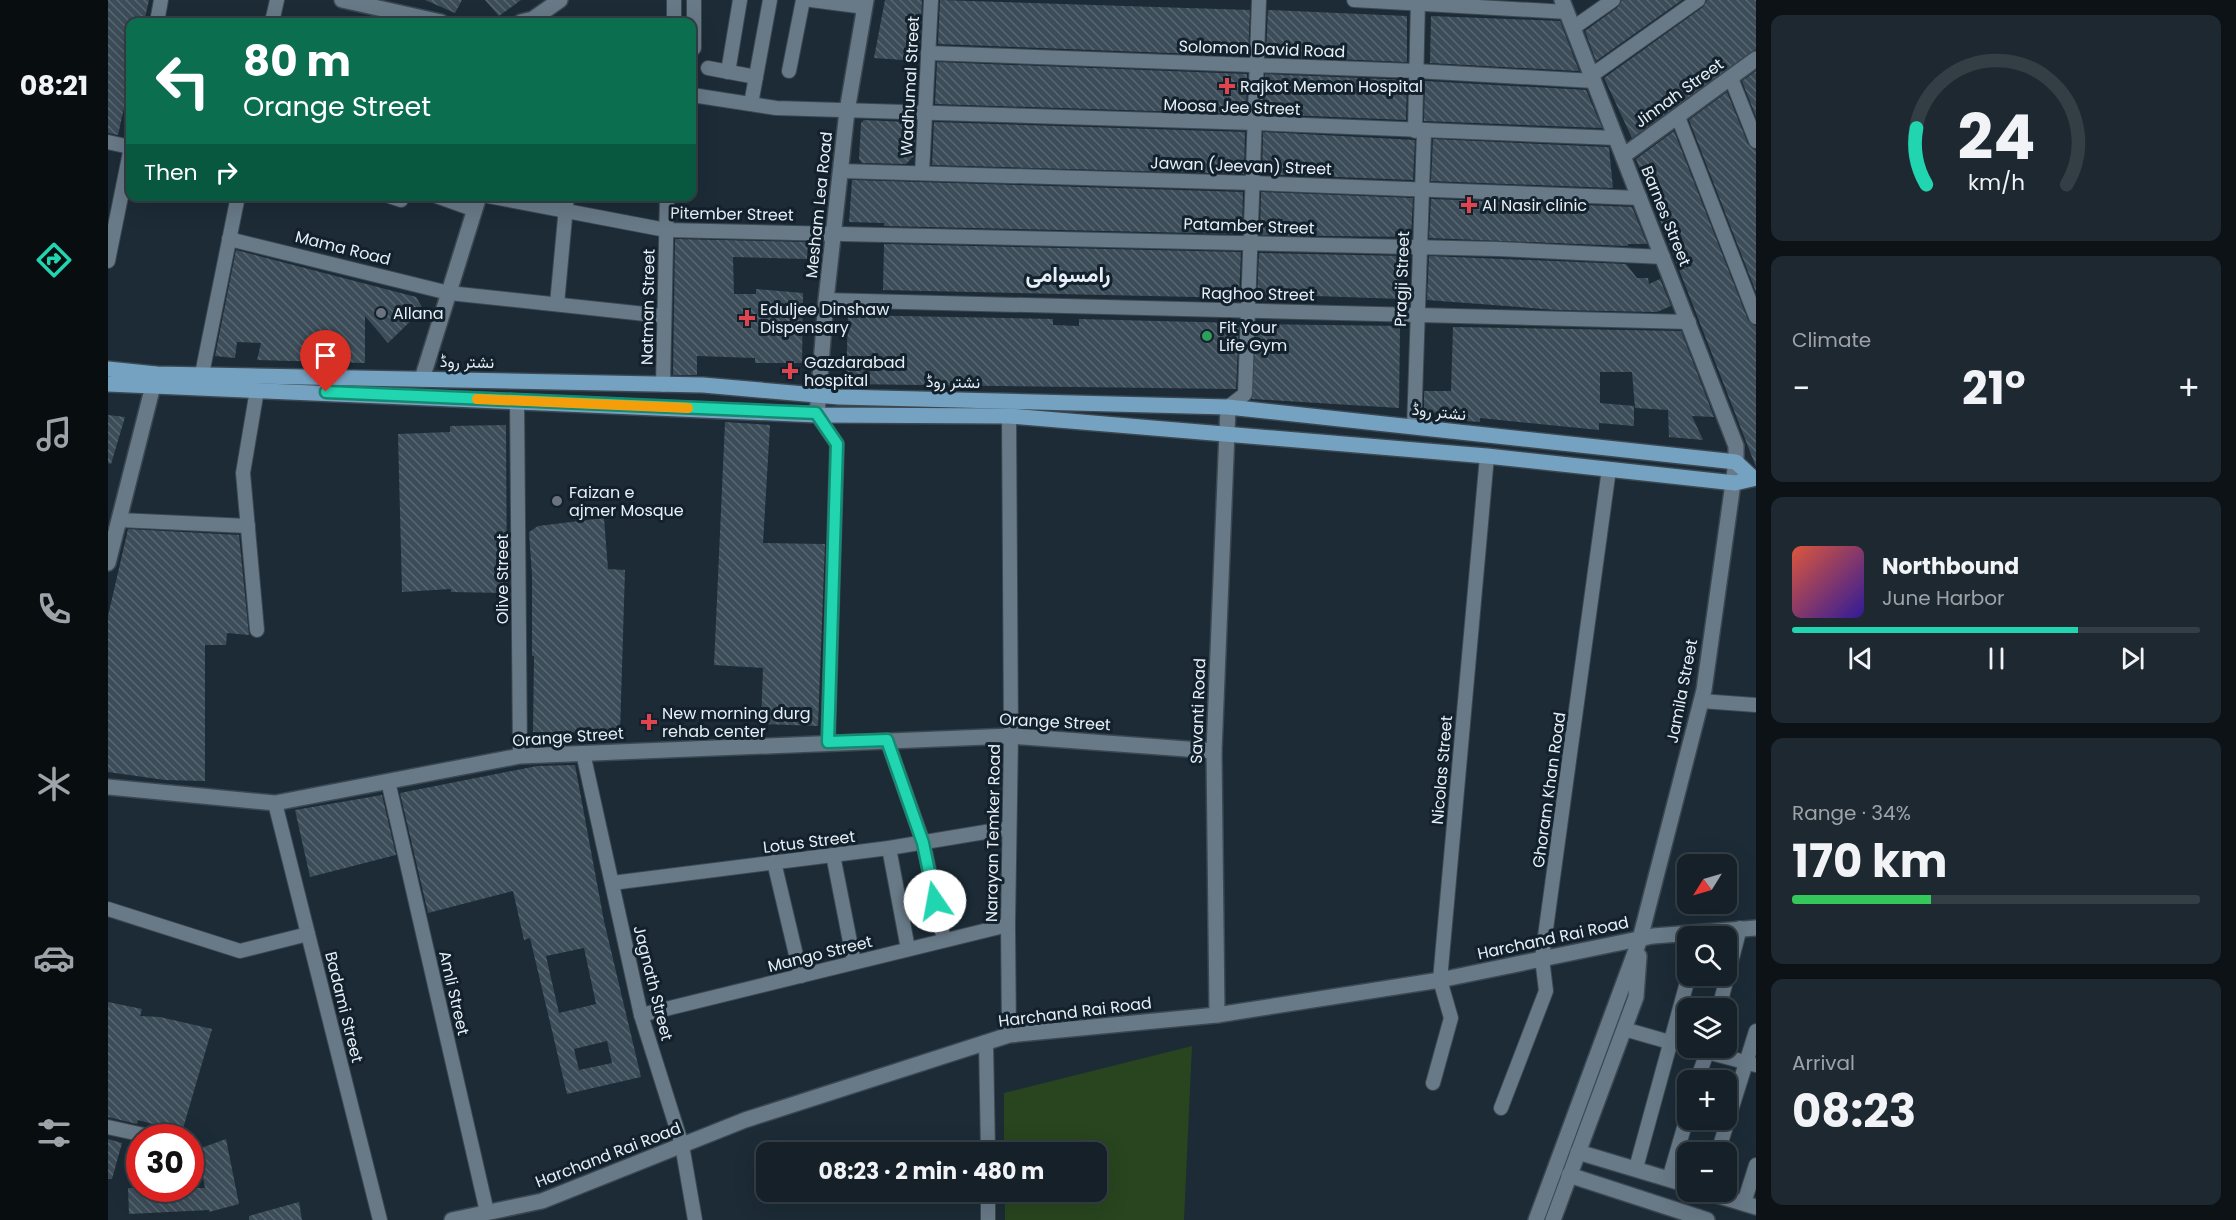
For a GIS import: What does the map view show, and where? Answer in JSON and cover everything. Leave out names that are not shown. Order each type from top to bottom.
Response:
[{"type":"main road","points":[[342,0],[423,18]]},
{"type":"main road","points":[[533,18],[560,0]]},
{"type":"main road","name":"Mesham Lea Road","points":[[817,415],[826,300],[847,111],[865,4]]},
{"type":"main road","name":"Barnes Street","points":[[1564,6],[1689,322],[1736,454]]},
{"type":"main road","name":"Jinnah Street","points":[[1623,156],[1756,59]]},
{"type":"main road","points":[[422,379],[477,203]]},
{"type":"main road","name":"نشتر روڈ","points":[[108,369],[154,380],[257,390],[817,415],[1009,416],[1487,456],[1735,483],[1754,478],[1736,454],[1414,428],[1228,407],[818,395],[663,384],[202,374],[154,380],[108,384]]},
{"type":"main road","points":[[108,563],[154,380]]},
{"type":"main road","name":"Savanti Road","points":[[1217,1015],[1214,751],[1228,407]]},
{"type":"main road","name":"Jamila Street","points":[[1536,1220],[1624,1029],[1636,996],[1646,937],[1701,701],[1735,483],[1736,454]]},
{"type":"main road","name":"Orange Street","points":[[108,788],[275,802],[520,756],[887,740],[1011,736],[1214,751]]},
{"type":"main road","name":"Harchand Rai Road","points":[[1737,928],[1756,927]]},
{"type":"main road","name":"Harchand Rai Road","points":[[452,1220],[542,1201],[746,1120],[1009,1035],[1217,1015],[1440,980],[1646,937],[1677,935]]},
{"type":"main road","name":"Jamila Street","points":[[1552,1220],[1578,1152],[1581,1120],[1646,937]]},
{"type":"main road","points":[[1578,1152],[1677,1182]]},
{"type":"main road","points":[[1569,1175],[1707,1220]]},
{"type":"street","points":[[158,18],[161,0]]},
{"type":"street","points":[[273,18],[277,0]]},
{"type":"street","points":[[674,0],[674,18]]},
{"type":"street","points":[[694,0],[694,18]]},
{"type":"street","points":[[728,72],[740,0]]},
{"type":"street","points":[[751,104],[770,0]]},
{"type":"street","points":[[789,71],[803,0]]},
{"type":"street","points":[[811,0],[865,4]]},
{"type":"street","name":"Wadhumal Street","points":[[922,173],[931,0]]},
{"type":"street","points":[[1228,407],[1245,394],[1260,0]]},
{"type":"street","points":[[1354,0],[1564,6]]},
{"type":"street","points":[[1573,28],[1613,0]]},
{"type":"street","points":[[1593,78],[1698,0]]},
{"type":"street","name":"Pragji Street","points":[[1414,428],[1422,189],[1416,71],[1418,1]]},
{"type":"street","name":"Solomon David Road","points":[[928,53],[1593,78]]},
{"type":"street","points":[[708,68],[756,77]]},
{"type":"street","points":[[1731,78],[1756,141]]},
{"type":"street","name":"Moosa Jee Street","points":[[696,96],[776,108],[1255,123],[1420,132],[1616,138]]},
{"type":"street","points":[[1678,117],[1756,317]]},
{"type":"street","points":[[108,142],[126,146]]},
{"type":"street","points":[[108,261],[113,216],[126,167]]},
{"type":"street","name":"Jawan (Jeevan) Street","points":[[840,171],[1253,183],[1640,198]]},
{"type":"street","points":[[202,374],[237,201]]},
{"type":"street","name":"Pitember Street","points":[[514,201],[666,230],[834,232]]},
{"type":"street","points":[[557,304],[567,201]]},
{"type":"street","name":"Natman Street","points":[[663,384],[667,201]]},
{"type":"street","name":"Patamber Street","points":[[834,232],[1663,257]]},
{"type":"street","name":"Mama Road","points":[[229,239],[449,293],[664,316]]},
{"type":"street","name":"Raghoo Street","points":[[826,300],[1689,322]]},
{"type":"street","points":[[257,390],[243,472],[257,630]]},
{"type":"street","name":"Olive Street","points":[[517,401],[520,756]]},
{"type":"street","points":[[817,415],[837,444],[828,742]]},
{"type":"street","name":"Narayan Temker Road","points":[[1009,416],[1011,736],[1009,1035]]},
{"type":"street","name":"Nicolas Street","points":[[1433,1083],[1451,1018],[1440,980],[1487,456]]},
{"type":"street","name":"Ghoram Khan Road","points":[[1501,1108],[1546,991],[1542,958],[1610,469]]},
{"type":"street","points":[[119,520],[248,526]]},
{"type":"street","points":[[1701,701],[1756,705]]},
{"type":"street","points":[[887,740],[923,843],[944,940]]},
{"type":"street","name":"Jagnath Street","points":[[583,753],[641,1015],[682,1145],[695,1220]]},
{"type":"street","name":"Amli Street","points":[[388,781],[488,1212]]},
{"type":"street","name":"Badami Street","points":[[275,802],[380,1220]]},
{"type":"street","name":"Lotus Street","points":[[612,882],[889,848],[1009,828]]},
{"type":"street","points":[[889,848],[908,949]]},
{"type":"street","points":[[833,855],[854,962]]},
{"type":"street","points":[[774,862],[801,976]]},
{"type":"street","points":[[108,909],[240,951],[308,934]]},
{"type":"street","name":"Mango Street","points":[[641,1015],[1008,925]]},
{"type":"street","points":[[1722,998],[1740,928]]},
{"type":"street","points":[[1636,1168],[1686,986]]},
{"type":"street","points":[[1624,1029],[1677,1044]]},
{"type":"street","points":[[1722,1142],[1751,1064],[1756,1031]]},
{"type":"street","points":[[986,1042],[988,1142]]},
{"type":"street","points":[[1733,1058],[1751,1064]]},
{"type":"street","points":[[108,1127],[126,1131]]},
{"type":"street","points":[[1669,1179],[1683,1130]]},
{"type":"street","points":[[1750,1205],[1756,1165]]},
{"type":"street","points":[[988,1202],[988,1220]]},
{"type":"green space","points":[[1192,1046],[1184,1220],[1005,1220],[1005,1202],[1107,1202],[1107,1142],[1004,1142],[1004,1093]]},
{"type":"building","points":[[108,0],[149,0],[145,18],[126,18],[126,99],[118,135],[108,133]]},
{"type":"building","points":[[425,0],[462,0],[455,13]]},
{"type":"building","points":[[485,0],[521,0],[499,16]]},
{"type":"building","points":[[885,0],[922,0],[919,61],[874,58]]},
{"type":"building","points":[[940,0],[1250,10],[1248,56],[938,44]]},
{"type":"building","points":[[1622,0],[1682,0],[1596,61],[1585,31],[1618,7]]},
{"type":"building","points":[[1707,0],[1756,0],[1756,49],[1632,138],[1604,78],[1703,7]]},
{"type":"building","points":[[1268,10],[1407,16],[1407,62],[1266,56]]},
{"type":"building","points":[[1431,16],[1560,21],[1579,71],[1430,63]]},
{"type":"building","points":[[937,62],[1247,74],[1246,114],[935,104]]},
{"type":"building","points":[[1756,71],[1756,117],[1742,81]]},
{"type":"building","points":[[1265,74],[1407,80],[1406,120],[1264,114]]},
{"type":"building","points":[[1425,81],[1586,90],[1602,128],[1424,121]]},
{"type":"building","points":[[1727,92],[1748,144],[1756,150],[1756,292],[1689,120]]},
{"type":"building","points":[[864,120],[907,122],[915,131],[914,156],[906,164],[862,163],[859,159],[861,123]]},
{"type":"building","points":[[934,122],[1245,132],[1244,174],[932,165]]},
{"type":"building","points":[[1674,131],[1748,320],[1756,326],[1756,467],[1636,159]]},
{"type":"building","points":[[1263,132],[1415,140],[1413,180],[1262,174]]},
{"type":"building","points":[[1433,139],[1609,147],[1613,188],[1431,181]]},
{"type":"building","points":[[852,180],[1243,192],[1242,234],[884,226],[884,223],[849,222]]},
{"type":"building","points":[[1261,192],[1413,198],[1411,237],[1260,235]]},
{"type":"building","points":[[1431,199],[1632,207],[1647,244],[1628,244],[1628,246],[1429,238]]},
{"type":"building","points":[[675,239],[808,242],[807,259],[733,257],[734,294],[756,294],[756,289],[803,293],[802,363],[755,363],[755,358],[697,356],[697,375],[673,375]]},
{"type":"building","points":[[884,244],[1241,252],[1239,298],[883,290]]},
{"type":"building","points":[[236,250],[416,297],[423,309],[388,343],[365,316],[365,363],[257,360],[261,343],[237,342],[235,358],[215,356]]},
{"type":"building","points":[[1259,253],[1403,256],[1402,299],[1287,295],[1287,301],[1257,299]]},
{"type":"building","points":[[1429,256],[1626,264],[1637,278],[1648,278],[1649,284],[1660,279],[1671,306],[1657,312],[1557,310],[1427,300]]},
{"type":"building","points":[[848,315],[1053,319],[1053,325],[1079,326],[1079,319],[1239,323],[1236,389],[846,384]]},
{"type":"building","points":[[1256,324],[1400,326],[1399,408],[1252,399]]},
{"type":"building","points":[[1453,327],[1681,331],[1714,417],[1692,416],[1703,440],[1669,437],[1668,410],[1635,408],[1632,372],[1600,372],[1600,403],[1634,406],[1634,426],[1599,423],[1599,430],[1480,418],[1480,422],[1452,420],[1451,414],[1424,412],[1424,391],[1451,391]]},
{"type":"building","points":[[108,415],[125,417],[111,464],[108,463]]},
{"type":"building","points":[[725,422],[770,425],[763,543],[825,544],[818,726],[761,724],[763,668],[714,665]]},
{"type":"building","points":[[506,425],[507,593],[451,592],[451,589],[402,592],[398,434],[450,432],[450,426]]},
{"type":"building","points":[[604,518],[608,569],[625,570],[620,733],[533,732],[534,656],[532,656],[532,576],[529,532],[538,526]]},
{"type":"building","points":[[128,529],[239,535],[249,635],[227,633],[226,645],[205,645],[205,781],[165,780],[108,772],[108,616]]},
{"type":"building","points":[[575,765],[604,921],[641,1077],[567,1094],[530,938],[524,940],[513,891],[428,913],[400,793],[537,766]],"holes":[[[584,948],[596,1004],[559,1013],[546,956]],[[607,1041],[612,1063],[579,1070],[574,1049]]]},
{"type":"building","points":[[382,795],[396,855],[310,877],[295,810]]},
{"type":"building","points":[[108,1002],[142,1009],[140,1016],[160,1017],[212,1029],[184,1124],[153,1124],[138,1120],[137,1124],[108,1117]]},
{"type":"building","points":[[108,1139],[122,1143],[112,1179],[108,1179]]},
{"type":"building","points":[[226,1139],[239,1204],[209,1212],[209,1210],[129,1214],[129,1202],[204,1202],[204,1147]]},
{"type":"building","points":[[299,1202],[302,1220],[249,1220],[249,1216]]},
{"type":"slow traffic","points":[[477,399],[688,408]]},
{"type":"place","name":"Rajkot Memon Hospital","points":[[1227,86]]},
{"type":"place","name":"Al Nasir clinic","points":[[1469,205]]},
{"type":"place","name":"Allana","points":[[381,313]]},
{"type":"place","name":"Eduljee Dinshaw Dispensary","points":[[747,318]]},
{"type":"place","name":"Fit Your Life Gym","points":[[1207,336]]},
{"type":"place","name":"Gazdarabad hospital","points":[[790,371]]},
{"type":"place","name":"Faizan e ajmer Mosque","points":[[557,501]]},
{"type":"place","name":"New morning durg rehab center","points":[[649,722]]},
{"type":"district","name":"رامسوامی","points":[[1068,274]]},
{"type":"route","points":[[326,392],[816,413],[837,444],[828,742],[887,740],[923,843],[935,901]]}]
